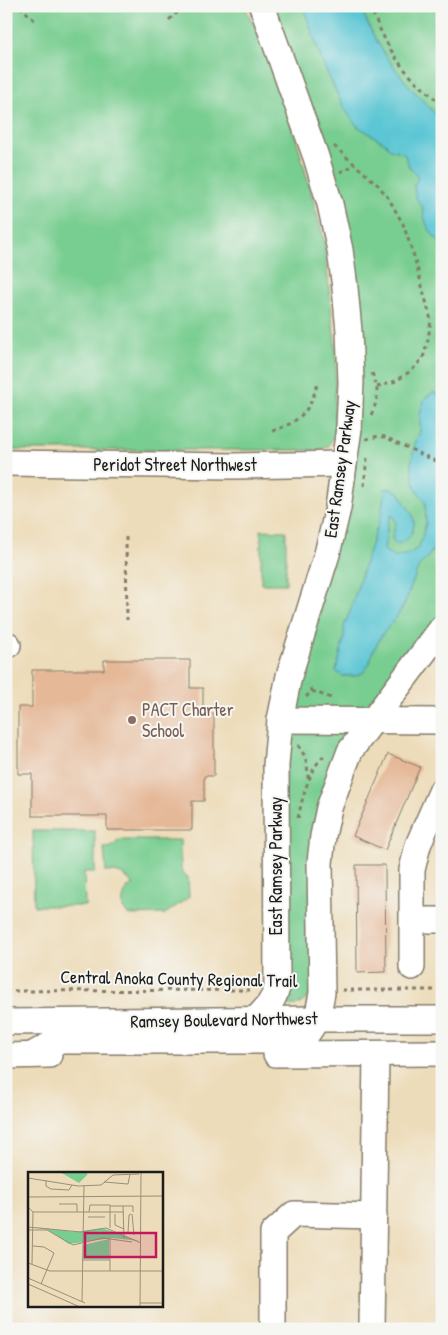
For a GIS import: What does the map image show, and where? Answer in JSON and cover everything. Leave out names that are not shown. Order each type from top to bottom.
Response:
[{"type":"street","name":"East Ramsey Parkway","points":[[262,6],[316,157],[330,204],[340,250],[349,331],[351,382],[349,428],[338,508],[327,554],[289,676],[280,720],[276,765],[276,988],[274,997]]},
{"type":"street","name":"Peridot Street Northwest","points":[[6,463],[233,466],[346,454]]},
{"type":"street","points":[[32,1055],[57,1041],[291,1041],[305,1037],[317,1019],[322,993],[320,863],[329,808],[350,750],[442,628]]},
{"type":"street","points":[[280,720],[442,721]]},
{"type":"street","points":[[412,967],[412,870],[418,845],[441,795]]},
{"type":"street","points":[[413,920],[442,920]]},
{"type":"street","points":[[255,1020],[274,997]]},
{"type":"street","name":"Ramsey Boulevard Northwest","points":[[6,1022],[442,1019]]},
{"type":"street","points":[[372,1329],[376,1054]]},
{"type":"street","name":"Ramsey Boulevard Northwest","points":[[6,1056],[442,1054]]},
{"type":"street","points":[[273,1329],[273,1233],[294,1214],[374,1216]]},
{"type":"path","points":[[20,6],[36,22]]},
{"type":"path","points":[[169,20],[184,6]]},
{"type":"path","points":[[370,6],[380,29],[406,71],[442,105]]},
{"type":"path","points":[[328,142],[378,184],[389,199],[403,224],[414,256],[431,320],[423,358],[412,370],[396,381],[378,387]]},
{"type":"path","points":[[335,173],[355,165]]},
{"type":"path","points":[[272,431],[293,423],[302,414],[314,396],[317,384]]},
{"type":"path","points":[[346,454],[380,436],[442,464]]},
{"type":"path","points":[[126,537],[127,620]]},
{"type":"path","points":[[312,691],[335,699]]},
{"type":"path","name":"Central Anoka County Regional Trail","points":[[6,991],[260,990],[267,996],[274,997]]},
{"type":"path","name":"Central Anoka County Regional Trail","points":[[322,993],[341,990],[442,990]]},
{"type":"green space","points":[[6,6],[245,6],[265,50],[298,145],[324,240],[336,352],[334,435],[328,447],[315,450],[6,450]]},
{"type":"green space","points":[[269,6],[442,6],[442,616],[346,746],[313,990],[303,1002],[294,1005],[285,1004],[280,1001],[286,752],[356,349]]},
{"type":"green space","points":[[261,530],[286,531],[286,584],[261,584]]},
{"type":"green space","points":[[33,831],[95,831],[95,872],[84,872],[85,906],[34,906]]},
{"type":"green space","points":[[118,840],[180,840],[181,868],[182,872],[188,877],[189,897],[165,914],[129,915],[124,909],[123,900],[126,889],[134,885],[121,874],[106,872],[104,848],[109,848],[116,844]]},
{"type":"water","points":[[303,6],[361,6],[370,29],[389,60],[442,122],[442,251],[439,248],[441,243],[428,227],[423,207],[416,197],[414,184],[417,175],[410,169],[402,152],[390,149],[385,143],[357,126],[344,108],[322,62]]},
{"type":"water","points":[[434,392],[442,396],[442,425],[440,434],[442,441],[440,442],[442,454],[442,531],[429,556],[419,566],[404,605],[382,635],[364,672],[355,676],[342,676],[336,671],[344,638],[344,626],[381,516],[385,489],[392,489],[400,493],[412,514],[414,524],[409,537],[396,544],[392,538],[396,522],[392,515],[388,522],[384,550],[395,557],[409,554],[419,547],[426,523],[425,502],[415,487],[411,465],[415,444],[420,431],[420,413],[425,398]]},
{"type":"building","points":[[104,660],[190,660],[190,688],[203,688],[203,713],[214,713],[214,776],[204,776],[204,801],[192,801],[192,830],[107,830],[107,816],[32,816],[32,774],[18,774],[18,707],[32,707],[32,670],[104,670]]},
{"type":"building","points":[[388,754],[420,767],[385,850],[353,836]]},
{"type":"building","points":[[356,865],[385,865],[386,972],[357,973]]},
{"type":"place","name":"PACT Charter School","points":[[132,720]]}]
